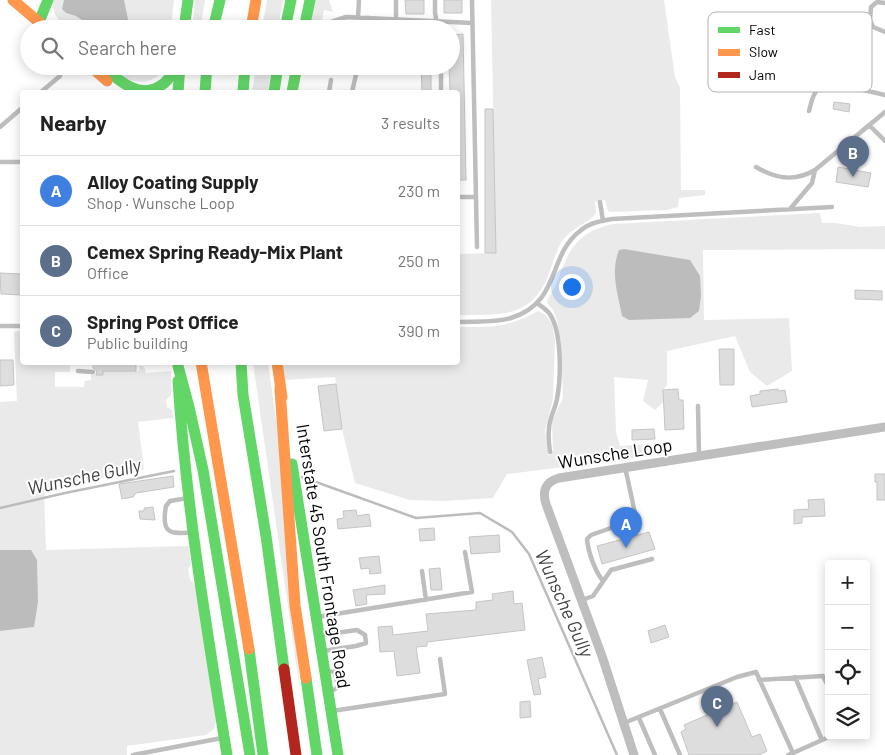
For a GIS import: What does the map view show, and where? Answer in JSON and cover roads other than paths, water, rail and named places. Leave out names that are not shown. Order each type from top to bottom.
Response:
[{"type":"main road","points":[[13,0],[40,20]]},
{"type":"main road","points":[[26,0],[41,20]]},
{"type":"main road","points":[[43,20],[48,0]]},
{"type":"main road","points":[[185,20],[188,0]]},
{"type":"main road","points":[[216,20],[220,0]]},
{"type":"main road","points":[[253,20],[256,0]]},
{"type":"main road","points":[[287,20],[291,0]]},
{"type":"main road","points":[[306,20],[310,0]]},
{"type":"main road","points":[[100,75],[118,90]]},
{"type":"main road","points":[[113,75],[131,89],[138,90]]},
{"type":"main road","points":[[150,90],[163,84],[170,75]]},
{"type":"main road","points":[[178,75],[178,90]]},
{"type":"main road","points":[[205,90],[206,75]]},
{"type":"main road","points":[[243,90],[244,75]]},
{"type":"main road","points":[[274,90],[277,75]]},
{"type":"main road","points":[[292,90],[295,75]]},
{"type":"main road","points":[[178,365],[182,446],[207,630],[227,755]]},
{"type":"main road","points":[[178,365],[189,400],[207,497],[233,643],[250,755]]},
{"type":"main road","points":[[202,365],[246,630],[263,755]]},
{"type":"main road","points":[[241,365],[243,395],[266,536],[296,755]]},
{"type":"main road","name":"Interstate 45 South Frontage Road","points":[[277,365],[338,755]]},
{"type":"main road","points":[[280,388],[295,605],[317,755]]},
{"type":"street","name":"Wunsche Loop","points":[[634,755],[602,656],[546,504],[544,488],[549,481],[885,427]]},
{"type":"lane","points":[[358,0],[358,18]]},
{"type":"lane","points":[[337,20],[346,17],[396,20],[396,0]]},
{"type":"lane","points":[[435,0],[437,20]]},
{"type":"lane","points":[[472,0],[477,247]]},
{"type":"lane","points":[[871,12],[871,7],[878,2],[885,3]]},
{"type":"lane","points":[[460,22],[472,23]]},
{"type":"lane","points":[[872,25],[873,27],[885,32]]},
{"type":"lane","points":[[352,90],[356,75]]},
{"type":"lane","points":[[440,75],[441,90]]},
{"type":"lane","points":[[43,90],[60,76]]},
{"type":"lane","points":[[330,90],[332,80]]},
{"type":"lane","points":[[809,111],[812,98],[816,92]]},
{"type":"lane","points":[[869,92],[885,95]]},
{"type":"lane","points":[[0,127],[20,110]]},
{"type":"lane","points":[[756,167],[781,178],[796,178],[815,170],[885,112]]},
{"type":"lane","points":[[869,125],[885,141]]},
{"type":"lane","points":[[0,162],[20,162]]},
{"type":"lane","points":[[790,209],[812,183],[815,170]]},
{"type":"lane","points":[[460,197],[476,197]]},
{"type":"lane","points":[[600,202],[603,221]]},
{"type":"lane","points":[[460,322],[496,321],[524,313],[537,303],[551,283],[562,254],[573,237],[580,230],[595,222],[612,219],[832,207]]},
{"type":"lane","points":[[537,303],[546,309],[551,316],[555,326],[558,346],[557,401],[551,415],[548,430],[550,452]]},
{"type":"lane","points":[[0,326],[20,326]]},
{"type":"lane","points":[[78,371],[92,372]]},
{"type":"lane","points":[[698,406],[700,456]]},
{"type":"lane","points":[[603,581],[593,561],[587,545],[587,539],[591,535],[631,521],[635,513],[625,468]]},
{"type":"lane","points":[[189,498],[170,501],[166,506],[165,524],[167,530],[172,533],[194,532]]},
{"type":"lane","points":[[316,617],[472,592],[465,552]]},
{"type":"lane","points":[[580,600],[593,596],[611,570],[652,559]]},
{"type":"lane","points":[[422,571],[426,600]]},
{"type":"lane","points":[[319,636],[357,630],[365,635],[366,643],[322,651]]},
{"type":"lane","points":[[331,712],[445,694],[440,659]]},
{"type":"lane","points":[[624,723],[737,677],[756,672],[790,754],[825,739]]},
{"type":"lane","points":[[759,680],[823,676],[825,680]]},
{"type":"lane","points":[[795,678],[822,740]]},
{"type":"lane","points":[[660,709],[680,755]]},
{"type":"lane","points":[[639,718],[655,755]]},
{"type":"lane","points":[[133,755],[225,737]]},
{"type":"waterway","name":"Wunsche Gully","points":[[0,508],[174,471]]},
{"type":"waterway","name":"Wunsche Gully","points":[[302,477],[416,518],[480,513],[512,532],[529,554],[617,755]]},
{"type":"place","name":"Cemex Spring Ready-Mix Plant","points":[[853,177]]},
{"type":"place","name":"Alloy Coating Supply","points":[[626,548]]},
{"type":"place","name":"Spring Post Office","points":[[717,727]]}]
